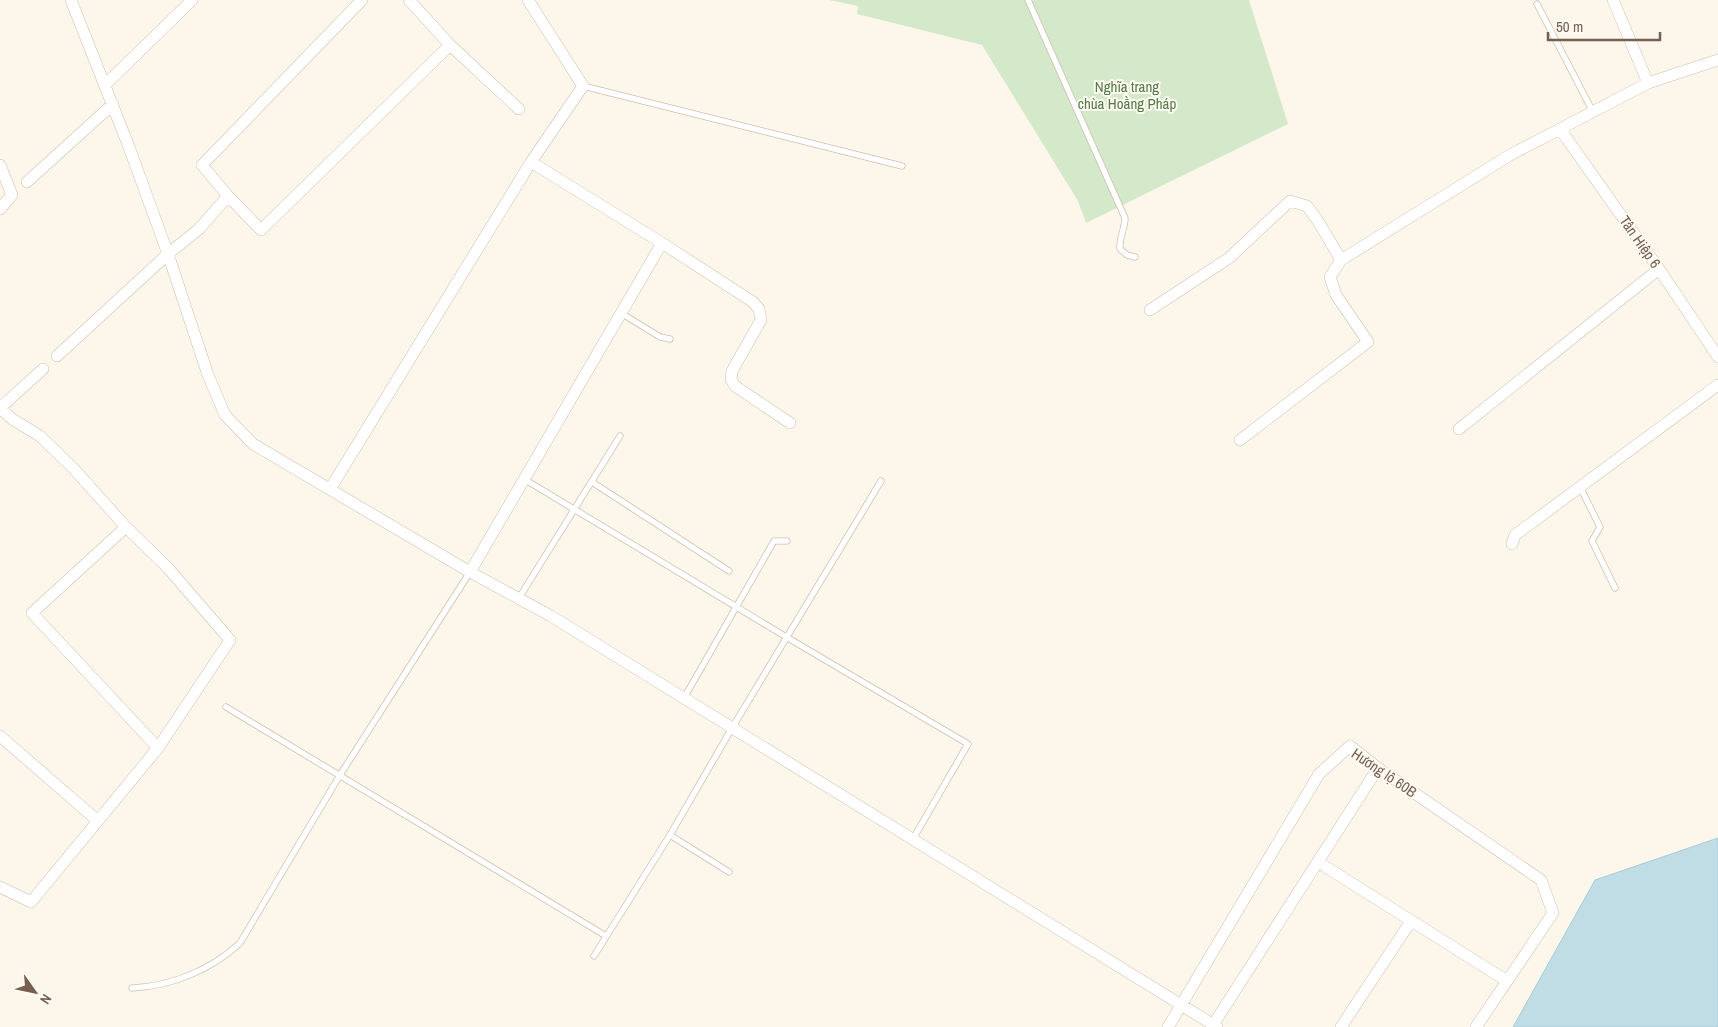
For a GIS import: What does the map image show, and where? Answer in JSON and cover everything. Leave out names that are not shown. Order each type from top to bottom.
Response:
[{"type":"street","points":[[71,0],[168,254],[208,375],[225,415],[253,444],[470,572],[551,616],[1215,1026],[1378,768]]},
{"type":"street","points":[[105,85],[192,0]]},
{"type":"street","points":[[362,0],[202,165],[228,196],[261,230],[450,46]]},
{"type":"street","points":[[409,0],[450,46],[519,109]]},
{"type":"street","points":[[330,489],[531,162],[583,86],[528,0]]},
{"type":"street","points":[[1613,0],[1648,83]]},
{"type":"street","points":[[1240,440],[1368,342],[1336,295],[1330,278],[1341,260],[1510,155],[1648,83],[1718,60]]},
{"type":"street","points":[[27,182],[112,104]]},
{"type":"street","name":"Tân Hiệp 6","points":[[1560,129],[1659,269],[1718,357]]},
{"type":"street","points":[[531,162],[662,243],[753,302],[759,308],[761,320],[732,371],[731,380],[735,386],[790,423]]},
{"type":"street","points":[[0,165],[12,195],[0,209]]},
{"type":"street","points":[[57,356],[168,254],[199,229],[228,196]]},
{"type":"street","points":[[1150,310],[1229,258],[1290,201],[1307,206],[1341,260]]},
{"type":"street","points":[[470,572],[662,243]]},
{"type":"street","points":[[1459,429],[1659,269]]},
{"type":"street","points":[[0,887],[31,902],[158,748],[230,640],[168,568],[126,527],[73,468],[40,436],[12,419],[0,408],[43,369]]},
{"type":"street","points":[[1512,544],[1515,535],[1718,385]]},
{"type":"street","points":[[126,527],[32,613],[158,748]]},
{"type":"street","points":[[0,736],[98,821]]},
{"type":"street","name":"Hương lộ 60B","points":[[1182,1004],[1319,774],[1350,746],[1378,768],[1541,880],[1553,913],[1476,1027]]},
{"type":"street","points":[[1318,862],[1507,981]]},
{"type":"street","points":[[1341,1027],[1412,921]]},
{"type":"street","points":[[1168,1027],[1182,1004]]},
{"type":"lane","points":[[1028,0],[1125,218],[1125,224],[1119,239],[1120,249],[1127,255],[1135,257]]},
{"type":"lane","points":[[1537,4],[1593,112]]},
{"type":"lane","points":[[583,86],[902,166]]},
{"type":"lane","points":[[621,313],[660,337],[670,339]]},
{"type":"lane","points":[[519,598],[620,436]]},
{"type":"lane","points":[[524,478],[788,638],[968,744],[913,839]]},
{"type":"lane","points":[[594,956],[670,836],[732,728],[881,481]]},
{"type":"lane","points":[[592,482],[729,571]]},
{"type":"lane","points":[[1580,488],[1600,527],[1592,541],[1615,588]]},
{"type":"lane","points":[[684,698],[774,541],[787,541]]},
{"type":"lane","points":[[132,988],[150,987],[202,970],[229,953],[240,942],[340,775],[470,572]]},
{"type":"lane","points":[[226,707],[606,936]]},
{"type":"lane","points":[[670,836],[729,872]]},
{"type":"green space","name":"Nghĩa trang chùa Hoằng Pháp","points":[[829,0],[1249,0],[1288,124],[1086,223],[1078,201],[982,45],[857,14],[858,6]]},
{"type":"water","points":[[1718,838],[1718,1027],[1513,1027],[1595,880]]}]
